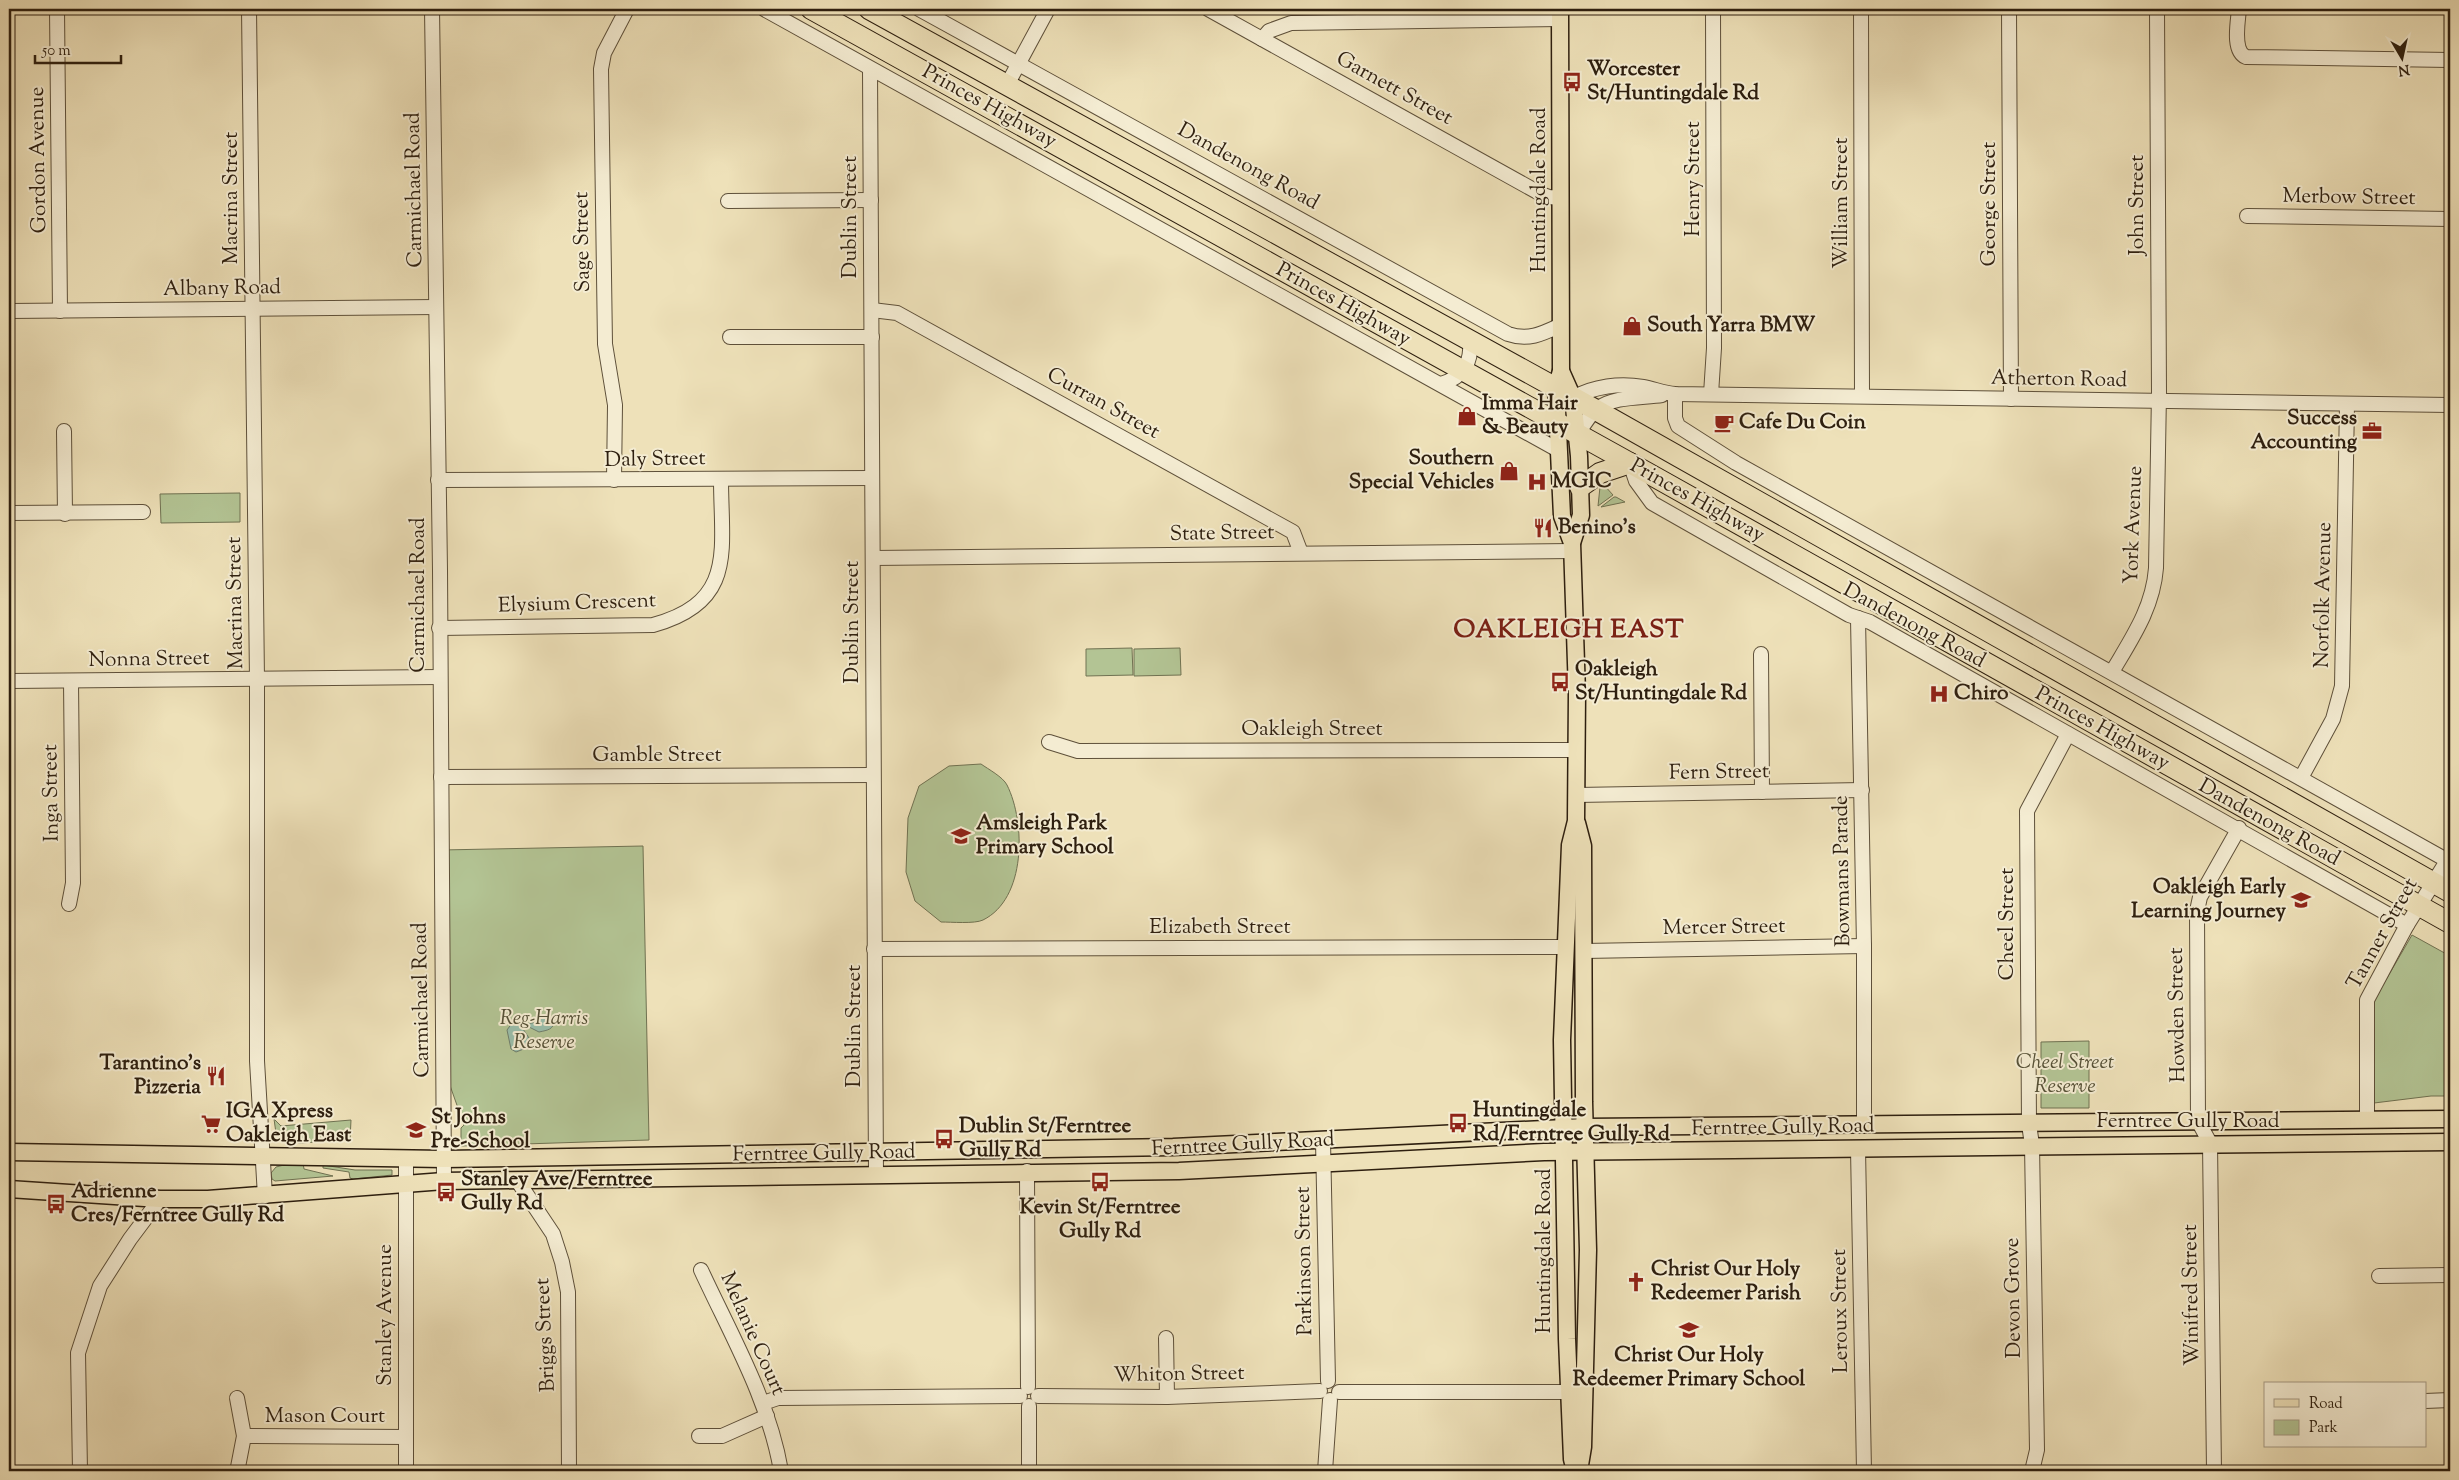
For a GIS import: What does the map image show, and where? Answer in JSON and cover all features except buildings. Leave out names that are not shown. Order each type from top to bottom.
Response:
[{"type":"highway","name":"Princes Highway","points":[[811,9],[1463,372],[1578,434],[2450,923]]},
{"type":"highway","name":"Princes Highway","points":[[869,9],[1470,340],[1563,386],[1596,410],[2442,888]]},
{"type":"highway","points":[[1580,487],[1600,473],[1630,463]]},
{"type":"main road","name":"Huntingdale Road","points":[[1560,14],[1561,325],[1563,386],[1557,423],[1562,516],[1572,547],[1577,750],[1576,821],[1570,845],[1562,1040],[1567,1339],[1577,1392],[1583,1447],[1579,1471]]},
{"type":"main road","name":"Huntingdale Road","points":[[1563,386],[1578,434],[1581,515],[1572,547]]},
{"type":"main road","name":"Huntingdale Road","points":[[1575,1471],[1577,1392],[1588,1250],[1583,846],[1576,821]]},
{"type":"main road","name":"Ferntree Gully Road","points":[[9,1152],[177,1153],[444,1159],[1173,1148],[1585,1127],[2450,1119]]},
{"type":"main road","name":"Ferntree Gully Road","points":[[9,1189],[160,1199],[265,1196],[444,1181],[1027,1171],[1179,1171],[1513,1153],[1586,1151],[2450,1142]]},
{"type":"street","name":"Gordon Avenue","points":[[57,9],[60,311]]},
{"type":"street","name":"Macrina Street","points":[[249,9],[257,679],[258,1061],[265,1196]]},
{"type":"street","name":"Carmichael Road","points":[[432,9],[444,1181]]},
{"type":"street","name":"Sage Street","points":[[614,480],[615,406],[605,344],[602,69],[604,52],[627,9]]},
{"type":"street","points":[[764,9],[1558,450]]},
{"type":"street","name":"Dandenong Road","points":[[919,9],[1508,334],[1523,338],[1532,337],[1561,325]]},
{"type":"street","points":[[1007,85],[1048,9]]},
{"type":"street","name":"Garnett Street","points":[[1208,9],[1541,194],[1561,198]]},
{"type":"street","name":"Henry Street","points":[[1713,9],[1715,394]]},
{"type":"street","name":"William Street","points":[[1861,9],[1862,396]]},
{"type":"street","name":"George Street","points":[[2009,9],[2011,399]]},
{"type":"street","name":"John Street","points":[[2157,9],[2158,401]]},
{"type":"street","points":[[2239,9],[2238,48],[2241,54],[2246,57],[2450,60]]},
{"type":"street","points":[[1262,39],[1269,31],[1291,23],[1560,14]]},
{"type":"street","name":"Dublin Street","points":[[870,69],[874,1152],[876,1174]]},
{"type":"street","points":[[1073,181],[1086,161]]},
{"type":"street","points":[[728,201],[871,200]]},
{"type":"street","name":"Merbow Street","points":[[2247,216],[2450,219]]},
{"type":"street","name":"Albany Road","points":[[9,311],[436,307]]},
{"type":"street","name":"Curran Street","points":[[872,310],[898,313],[1293,532],[1301,553]]},
{"type":"street","points":[[730,337],[872,337]]},
{"type":"street","points":[[1441,384],[1456,379],[1463,372],[1470,356],[1470,340]]},
{"type":"street","name":"Atherton Road","points":[[1563,386],[1595,389],[1619,386],[1643,387],[1671,394]]},
{"type":"street","points":[[1671,394],[1678,426],[1736,463],[2449,862]]},
{"type":"street","name":"Atherton Road","points":[[1596,410],[1621,400],[1671,394],[2450,405]]},
{"type":"street","name":"York Avenue","points":[[2112,672],[2141,622],[2150,601],[2155,578],[2158,401]]},
{"type":"street","name":"Norfolk Avenue","points":[[2301,778],[2333,718],[2342,686],[2347,404]]},
{"type":"street","points":[[1578,434],[1596,410]]},
{"type":"street","points":[[64,431],[65,514]]},
{"type":"street","name":"Dandenong Road","points":[[1630,463],[1636,481],[1652,503],[1849,615],[1870,622],[2239,828],[2407,925]]},
{"type":"street","points":[[1701,469],[1736,463]]},
{"type":"street","name":"Daly Street","points":[[438,480],[872,478]]},
{"type":"street","name":"Elysium Crescent","points":[[439,628],[653,625],[677,618],[697,606],[710,592],[721,568],[721,479]]},
{"type":"street","points":[[9,513],[143,512]]},
{"type":"street","name":"State Street","points":[[873,558],[1301,553],[1572,547]]},
{"type":"street","name":"Bowmans Parade","points":[[1858,618],[1864,946],[1864,1123]]},
{"type":"street","points":[[1761,654],[1762,792]]},
{"type":"street","name":"Nonna Street","points":[[9,681],[440,677]]},
{"type":"street","name":"Inga Street","points":[[69,904],[73,883],[71,681]]},
{"type":"street","name":"Cheel Street","points":[[2029,1124],[2027,811],[2068,734]]},
{"type":"street","name":"Oakleigh Street","points":[[1049,742],[1078,751],[1577,750]]},
{"type":"street","name":"Gamble Street","points":[[441,777],[874,775]]},
{"type":"street","name":"Fern Street","points":[[1577,795],[1862,790]]},
{"type":"street","name":"Howden Street","points":[[2198,1121],[2197,911],[2200,897],[2239,828]]},
{"type":"street","name":"Tanner Street","points":[[2367,1120],[2367,1000],[2418,906],[2442,888],[2449,862]]},
{"type":"street","name":"Mercer Street","points":[[1584,951],[1864,946]]},
{"type":"street","name":"Elizabeth Street","points":[[874,950],[1565,948]]},
{"type":"street","name":"Winifred Street","points":[[2198,1121],[2210,1144],[2214,1471]]},
{"type":"street","name":"Devon Grove","points":[[2029,1124],[2032,1145],[2037,1450],[2032,1471]]},
{"type":"street","name":"Parkinson Street","points":[[1323,1140],[1329,1391],[1325,1471]]},
{"type":"street","name":"Leroux Street","points":[[1858,1149],[1864,1471]]},
{"type":"street","name":"Stanley Avenue","points":[[406,1158],[406,1471]]},
{"type":"street","points":[[1027,1171],[1029,1471]]},
{"type":"street","name":"Briggs Street","points":[[517,1180],[553,1234],[562,1262],[568,1292],[570,1471]]},
{"type":"street","points":[[80,1471],[78,1354],[100,1286],[160,1199]]},
{"type":"street","name":"Melanie Court","points":[[701,1270],[765,1409],[781,1471]]},
{"type":"street","points":[[2379,1276],[2450,1276]]},
{"type":"street","points":[[1166,1338],[1167,1397]]},
{"type":"street","name":"Whiton Street","points":[[700,1436],[722,1436],[765,1409],[778,1398],[1167,1397],[1329,1391],[1577,1392]]},
{"type":"street","name":"Mason Court","points":[[237,1398],[244,1436],[238,1467]]},
{"type":"street","points":[[2426,1401],[2450,1400]]},
{"type":"street","name":"Mason Court","points":[[244,1436],[406,1437]]},
{"type":"green space","points":[[1604,485],[1613,495],[1598,506],[1600,487]]},
{"type":"green space","points":[[240,493],[240,522],[161,523],[160,494]]},
{"type":"green space","points":[[1614,497],[1625,502],[1601,507]]},
{"type":"green space","points":[[1132,648],[1133,675],[1086,676],[1086,649]]},
{"type":"green space","points":[[1180,648],[1181,675],[1134,676],[1134,649]]},
{"type":"green space","points":[[981,764],[1005,782],[1013,801],[1019,839],[1018,859],[1014,878],[1008,895],[997,910],[983,920],[941,922],[915,901],[906,872],[908,818],[919,786],[949,766]]},
{"type":"green space","name":"Reg-Harris Reserve","points":[[643,846],[649,1140],[461,1146],[461,1128],[464,1125],[442,1063],[441,850]]},
{"type":"green space","points":[[2412,935],[2450,956],[2450,1096],[2431,1096],[2374,1103],[2373,1002]]},
{"type":"green space","name":"Cheel Street Reserve","points":[[2089,1041],[2089,1108],[2041,1108],[2041,1042]]},
{"type":"green space","points":[[274,1119],[281,1126],[351,1120],[350,1140],[300,1143],[277,1140]]},
{"type":"green space","points":[[303,1163],[304,1169],[333,1176],[275,1181],[272,1179],[271,1173],[276,1167]]},
{"type":"green space","points":[[323,1165],[355,1170],[392,1170],[392,1175],[353,1179],[350,1178],[349,1172],[323,1168]]},
{"type":"green space","points":[[2450,1470],[2450,1471],[2297,1471]]},
{"type":"shaded area","points":[[543,1017],[552,1017],[555,1020],[551,1028],[539,1032],[529,1027],[523,1029],[531,1041],[529,1047],[516,1052],[511,1049],[507,1030],[512,1023],[532,1023]]},
{"type":"place","name":"Worcester St/Huntingdale Rd","points":[[1572,82]]},
{"type":"place","name":"South Yarra BMW","points":[[1632,326]]},
{"type":"place","name":"Imma Hair & Beauty","points":[[1467,416]]},
{"type":"place","name":"Cafe Du Coin","points":[[1724,423]]},
{"type":"place","name":"Success Accounting","points":[[2372,431]]},
{"type":"place","name":"Southern Special Vehicles","points":[[1509,471]]},
{"type":"place","name":"MGIC","points":[[1537,482]]},
{"type":"place","name":"Benino's","points":[[1543,528]]},
{"type":"place","name":"Oakleigh St/Huntingdale Rd","points":[[1560,682]]},
{"type":"place","name":"Chiro","points":[[1939,694]]},
{"type":"place","name":"Amsleigh Park Primary School","points":[[961,836]]},
{"type":"place","name":"Oakleigh Early Learning Journey","points":[[2301,900]]},
{"type":"place","name":"Tarantino's Pizzeria","points":[[216,1076]]},
{"type":"place","name":"Huntingdale Rd/Ferntree Gully Rd","points":[[1458,1123]]},
{"type":"place","name":"IGA Xpress Oakleigh East","points":[[211,1124]]},
{"type":"place","name":"St Johns Pre-School","points":[[416,1130]]},
{"type":"place","name":"Dublin St/Ferntree Gully Rd","points":[[944,1139]]},
{"type":"place","name":"Kevin St/Ferntree Gully Rd","points":[[1100,1182]]},
{"type":"place","name":"Stanley Ave/Ferntree Gully Rd","points":[[446,1192]]},
{"type":"place","name":"Adrienne Cres/Ferntree Gully Rd","points":[[56,1204]]},
{"type":"place","name":"Christ Our Holy Redeemer Parish","points":[[1636,1282]]},
{"type":"place","name":"Christ Our Holy Redeemer Primary School","points":[[1689,1330]]},
{"type":"district","name":"OAKLEIGH EAST","points":[[1569,630]]}]
